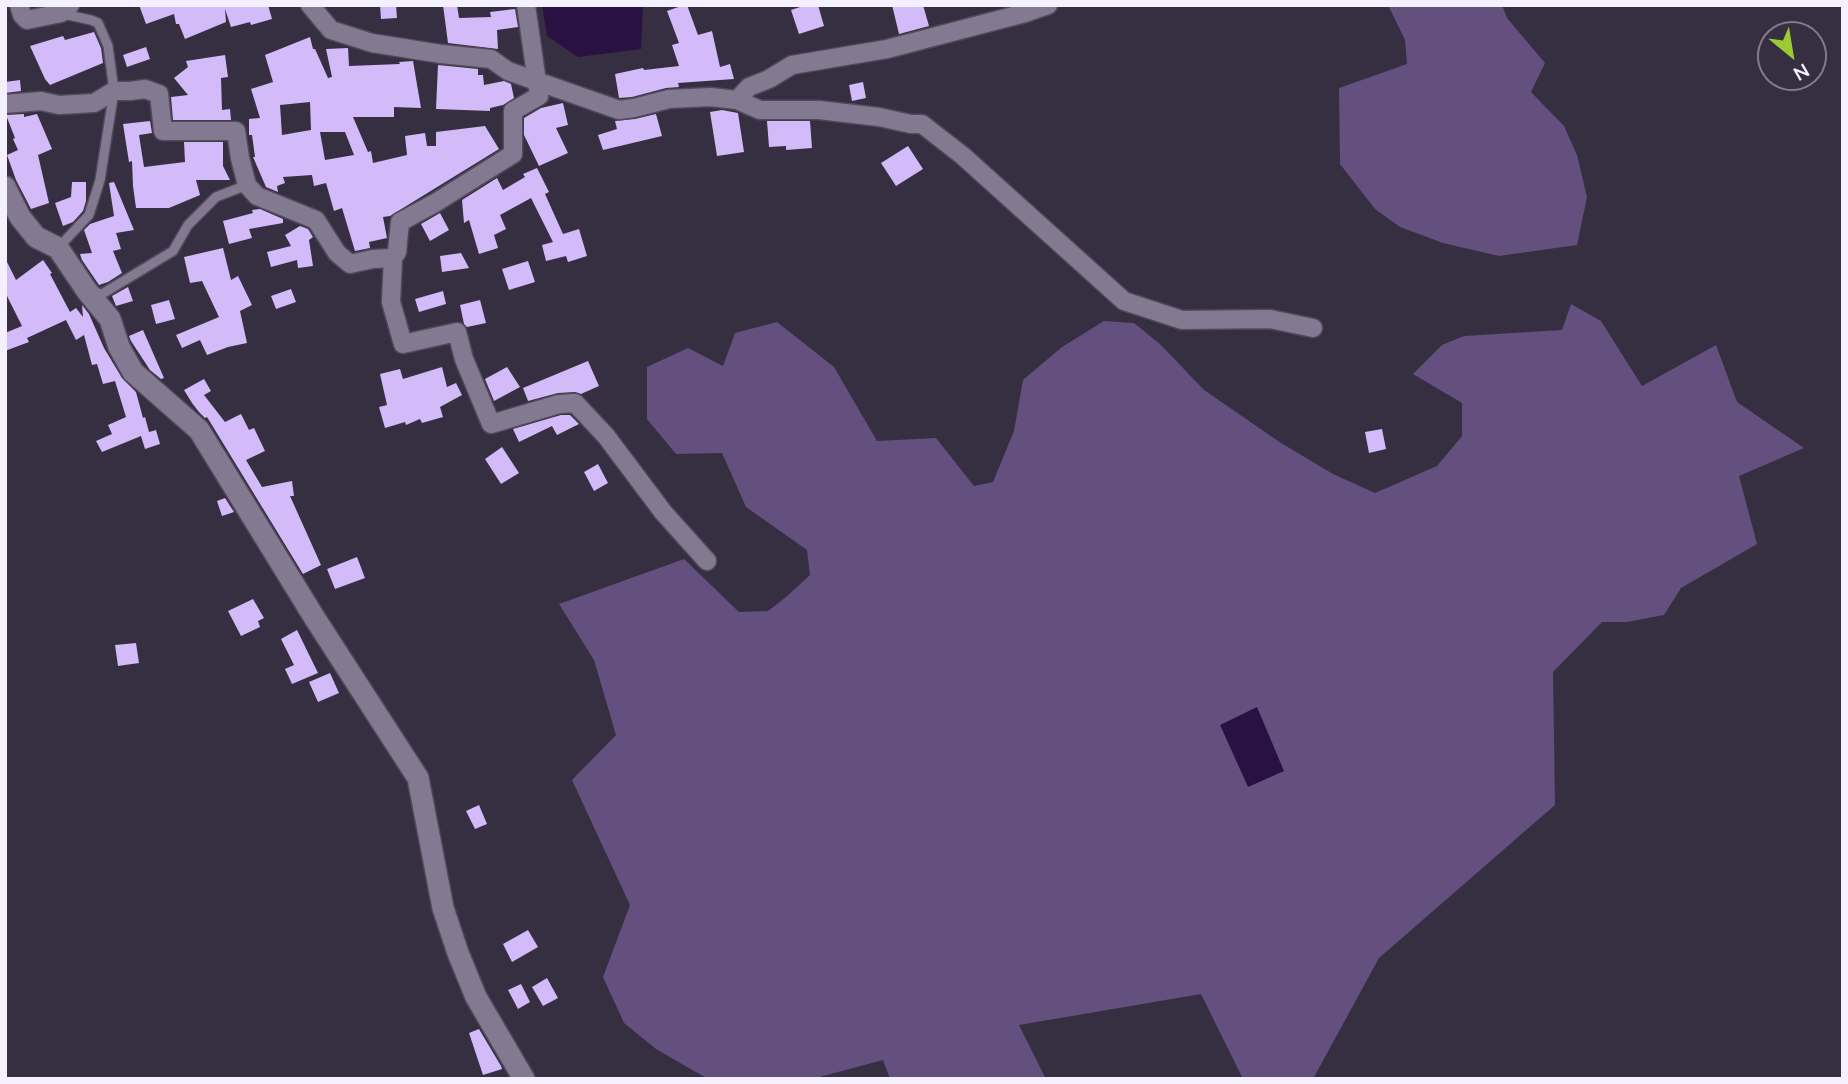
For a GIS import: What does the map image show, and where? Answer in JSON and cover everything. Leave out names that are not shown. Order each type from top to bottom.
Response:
[{"type":"street","points":[[19,5],[27,20],[66,9]]},
{"type":"street","points":[[310,5],[331,30],[372,43],[441,54],[491,58],[508,71],[619,110],[669,99],[710,97],[737,100],[760,110],[819,110],[922,124],[963,156],[1124,301],[1182,320],[1270,319],[1313,328]]},
{"type":"street","points":[[526,5],[539,96],[513,111],[513,154],[400,222],[397,252],[393,258],[391,302],[403,344],[457,332],[464,359],[491,424],[559,404],[575,403],[606,436],[663,512],[707,561]]},
{"type":"street","points":[[737,100],[749,87],[792,65],[887,48],[1048,5]]},
{"type":"street","points":[[5,104],[40,101],[60,105],[94,103],[114,91],[145,89],[159,93],[163,131],[236,131],[247,184],[257,196],[316,220],[338,253],[350,264],[393,258]]},
{"type":"street","points":[[5,187],[20,217],[36,237],[58,248],[110,319],[119,347],[133,372],[199,430],[314,617],[418,778],[443,908],[458,953],[476,998],[524,1079]]},
{"type":"lane","points":[[58,248],[89,215],[100,180],[114,91],[108,46],[98,23],[66,9]]},
{"type":"lane","points":[[87,291],[102,294],[173,251],[188,225],[216,197],[247,184]]},
{"type":"shaded area","points":[[542,5],[643,5],[641,49],[578,57],[547,36]]},
{"type":"shaded area","points":[[1388,5],[1502,5],[1507,18],[1545,63],[1531,92],[1564,126],[1577,155],[1587,197],[1577,245],[1499,256],[1443,243],[1400,227],[1375,209],[1340,164],[1339,88],[1407,64],[1405,40]]},
{"type":"shaded area","points":[[1571,304],[1601,321],[1642,386],[1716,345],[1737,402],[1804,448],[1739,476],[1757,544],[1681,588],[1664,615],[1627,622],[1602,622],[1553,672],[1555,805],[1379,958],[1313,1079],[1243,1079],[1201,994],[1019,1025],[1046,1079],[890,1079],[883,1060],[812,1079],[708,1079],[656,1049],[624,1023],[603,977],[630,905],[572,780],[616,735],[594,660],[559,604],[684,559],[739,612],[768,611],[810,575],[807,550],[746,507],[722,453],[676,454],[647,419],[647,367],[688,348],[723,366],[735,333],[777,322],[834,367],[877,441],[936,438],[974,486],[993,482],[1014,431],[1023,380],[1062,347],[1104,321],[1134,323],[1161,345],[1204,390],[1281,443],[1333,474],[1375,493],[1437,466],[1462,436],[1462,403],[1413,374],[1442,345],[1464,336],[1562,330]]},
{"type":"shaded area","points":[[1257,707],[1284,771],[1248,787],[1220,725]]},
{"type":"building","points":[[139,5],[268,5],[272,19],[231,27],[225,9],[226,22],[185,39],[179,24],[176,24],[174,14],[146,24]]},
{"type":"building","points":[[380,5],[396,5],[397,18],[381,19]]},
{"type":"building","points":[[443,5],[457,5],[459,18],[491,17],[490,12],[515,9],[518,27],[497,30],[498,49],[448,43]]},
{"type":"building","points":[[687,5],[698,35],[712,31],[720,67],[730,64],[734,79],[678,83],[679,87],[619,98],[615,74],[643,68],[679,66],[672,45],[679,43],[667,11]]},
{"type":"building","points":[[806,5],[818,5],[824,26],[799,34],[791,10]]},
{"type":"building","points":[[892,5],[923,5],[929,26],[899,34]]},
{"type":"building","points":[[94,32],[101,48],[103,63],[50,85],[30,46],[63,36],[65,40]]},
{"type":"building","points":[[310,37],[328,78],[332,77],[326,49],[348,48],[349,66],[413,61],[421,108],[394,107],[394,117],[353,117],[368,152],[371,151],[373,163],[407,155],[405,136],[425,133],[427,146],[436,146],[436,132],[485,126],[499,149],[390,216],[383,217],[387,238],[369,242],[370,248],[355,251],[342,208],[334,211],[326,183],[314,186],[312,175],[283,177],[285,183],[277,186],[278,192],[266,187],[253,157],[252,135],[249,135],[249,119],[260,118],[251,89],[273,82],[265,55]],"holes":[[[310,102],[311,130],[282,135],[280,105]],[[320,132],[345,132],[354,155],[325,160]]]},
{"type":"building","points":[[146,47],[150,59],[127,67],[123,55]]},
{"type":"building","points":[[225,55],[228,77],[221,78],[222,110],[230,109],[231,120],[173,120],[171,97],[188,95],[174,78],[188,67],[186,61]]},
{"type":"building","points":[[438,65],[478,69],[478,75],[483,75],[484,85],[504,81],[511,84],[514,98],[503,105],[490,108],[490,111],[436,109]]},
{"type":"building","points":[[20,80],[21,91],[5,93],[5,82]]},
{"type":"building","points":[[863,82],[866,98],[852,101],[849,85]]},
{"type":"building","points":[[563,103],[568,125],[556,128],[568,153],[539,166],[524,135],[524,118],[541,108]]},
{"type":"building","points":[[722,110],[738,113],[744,152],[717,156],[710,112]]},
{"type":"building","points":[[24,114],[24,117],[37,114],[52,149],[38,155],[49,203],[31,209],[7,155],[18,150],[6,115]]},
{"type":"building","points":[[656,114],[662,136],[603,150],[598,135],[617,129],[615,121]]},
{"type":"building","points":[[150,121],[152,133],[139,135],[144,167],[185,162],[184,142],[223,142],[223,166],[230,180],[196,180],[200,195],[169,208],[136,208],[132,161],[129,162],[123,124]]},
{"type":"building","points":[[767,121],[810,121],[812,148],[786,150],[786,146],[769,147]]},
{"type":"building","points":[[908,146],[923,169],[896,186],[881,163]]},
{"type":"building","points":[[537,168],[549,192],[545,194],[563,234],[579,229],[587,256],[568,262],[566,256],[546,261],[542,245],[553,242],[531,198],[500,215],[506,229],[494,235],[498,248],[479,254],[469,220],[464,223],[462,200],[497,178],[503,190],[525,177],[523,174]]},
{"type":"building","points":[[72,182],[86,182],[86,201],[83,211],[73,222],[63,226],[55,203],[71,197]]},
{"type":"building","points":[[114,182],[134,230],[116,233],[121,249],[113,251],[122,273],[99,285],[80,254],[92,253],[84,230],[90,224],[114,216],[109,183]]},
{"type":"building","points":[[260,209],[283,219],[283,223],[249,229],[252,238],[229,244],[223,221]]},
{"type":"building","points":[[440,213],[449,230],[430,241],[421,224]]},
{"type":"building","points":[[300,226],[308,229],[313,237],[309,240],[313,266],[298,268],[297,260],[271,267],[267,252],[291,246],[285,235]]},
{"type":"building","points":[[223,248],[231,280],[238,276],[252,305],[240,311],[247,343],[207,355],[200,340],[182,348],[176,335],[219,317],[202,281],[190,283],[184,257]]},
{"type":"building","points":[[461,253],[469,268],[442,272],[440,256]]},
{"type":"building","points":[[5,258],[16,280],[43,260],[70,312],[76,308],[83,317],[82,305],[122,378],[136,392],[149,432],[156,430],[160,444],[145,449],[141,436],[102,452],[96,441],[112,434],[108,425],[126,417],[115,381],[103,384],[97,364],[92,365],[84,335],[76,340],[66,320],[27,338],[29,342],[5,351],[5,333],[22,326],[5,292]]},
{"type":"building","points":[[528,261],[535,282],[509,290],[502,269]]},
{"type":"building","points":[[128,287],[133,301],[116,306],[112,296]]},
{"type":"building","points":[[291,289],[296,302],[276,309],[271,296]]},
{"type":"building","points":[[443,291],[446,304],[419,312],[415,299]]},
{"type":"building","points":[[169,300],[175,319],[156,324],[151,305]]},
{"type":"building","points":[[480,300],[486,323],[467,327],[460,305]]},
{"type":"building","points":[[143,330],[164,378],[161,379],[150,370],[131,341],[129,336]]},
{"type":"building","points":[[588,361],[599,386],[581,394],[558,393],[528,401],[523,388]]},
{"type":"building","points":[[442,367],[447,387],[456,383],[462,395],[440,407],[443,417],[422,423],[420,419],[406,425],[405,422],[385,428],[379,407],[387,405],[380,374],[400,369],[403,379]]},
{"type":"building","points":[[507,367],[520,387],[494,401],[485,379]]},
{"type":"building","points":[[204,379],[211,391],[204,395],[225,422],[241,414],[249,430],[254,428],[265,451],[246,460],[262,487],[292,481],[294,496],[290,496],[321,565],[303,574],[207,417],[192,403],[184,390]]},
{"type":"building","points":[[561,415],[570,415],[579,424],[557,435],[552,426],[519,442],[513,429]]},
{"type":"building","points":[[1382,429],[1386,449],[1369,453],[1365,432]]},
{"type":"building","points":[[502,447],[519,473],[501,484],[485,459]]},
{"type":"building","points":[[598,464],[608,483],[594,491],[584,472]]},
{"type":"building","points":[[225,498],[234,512],[222,516],[217,501]]},
{"type":"building","points":[[357,557],[365,578],[335,589],[327,569]]},
{"type":"building","points":[[253,599],[264,618],[258,621],[260,627],[241,636],[228,611]]},
{"type":"building","points":[[297,630],[318,673],[292,684],[285,669],[294,665],[281,639]]},
{"type":"building","points":[[136,643],[139,663],[118,666],[115,645]]},
{"type":"building","points":[[330,673],[339,693],[318,702],[309,682]]},
{"type":"building","points":[[479,805],[487,824],[475,829],[466,811]]},
{"type":"building","points":[[528,930],[538,947],[512,962],[503,944]]},
{"type":"building","points":[[547,978],[558,998],[543,1006],[532,987]]},
{"type":"building","points":[[521,984],[530,1002],[518,1009],[508,990]]},
{"type":"building","points":[[479,1029],[502,1069],[483,1075],[469,1033]]}]
